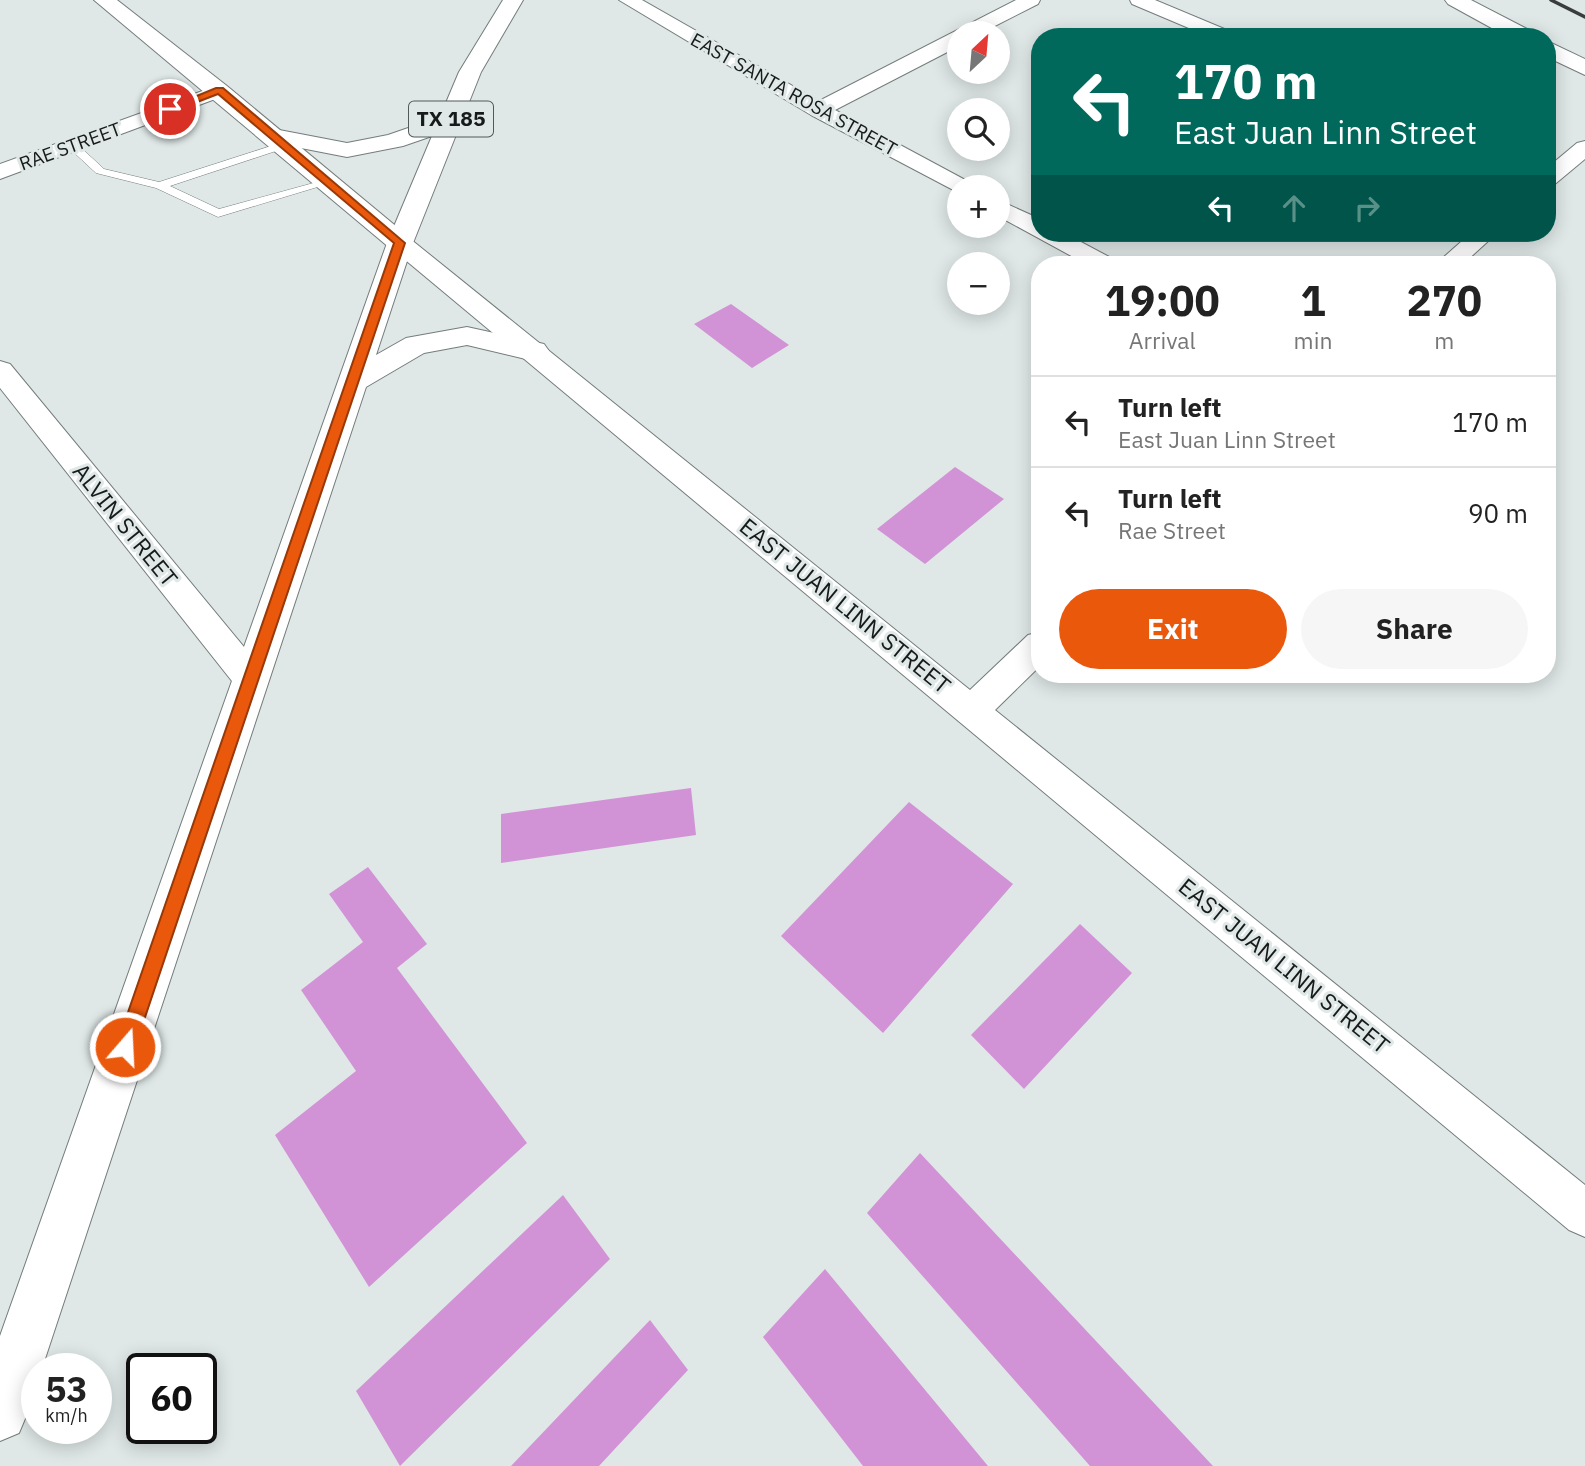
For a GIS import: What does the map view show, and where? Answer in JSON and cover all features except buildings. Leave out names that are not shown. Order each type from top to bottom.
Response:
[{"type":"main road","name":"EAST JUAN LINN STREET","points":[[104,0],[219,90],[400,243]]},
{"type":"main road","name":"TX 185","points":[[0,1414],[400,243],[470,72],[513,0]]},
{"type":"main road","points":[[1455,0],[1508,28]]},
{"type":"main road","points":[[1556,53],[1585,68]]},
{"type":"main road","points":[[279,141],[346,150],[394,141],[450,121]]},
{"type":"main road","points":[[352,382],[416,345],[467,336],[534,351]]},
{"type":"street","name":"EAST SANTA ROSA STREET","points":[[628,0],[818,110],[947,179]]},
{"type":"street","points":[[990,21],[1031,0]]},
{"type":"street","points":[[1139,0],[1206,28]]},
{"type":"street","points":[[818,110],[947,43]]},
{"type":"street","name":"RAE STREET","points":[[0,172],[219,90]]},
{"type":"street","points":[[1556,170],[1585,148]]},
{"type":"street","points":[[1010,213],[1031,224]]},
{"type":"street","points":[[1063,242],[1089,256]]},
{"type":"street","points":[[1458,256],[1474,242]]},
{"type":"street","name":"EAST JUAN LINN STREET","points":[[400,243],[1585,1214]]},
{"type":"street","name":"ALVIN STREET","points":[[0,370],[251,680]]},
{"type":"street","points":[[972,710],[1031,654]]},
{"type":"lane","points":[[160,186],[279,141]]},
{"type":"lane","points":[[72,145],[100,171],[160,186],[218,212],[328,182]]},
{"type":"railway","points":[[1551,0],[1585,17]]},
{"type":"route","points":[[125,1047],[400,243],[219,90],[170,109]]}]
